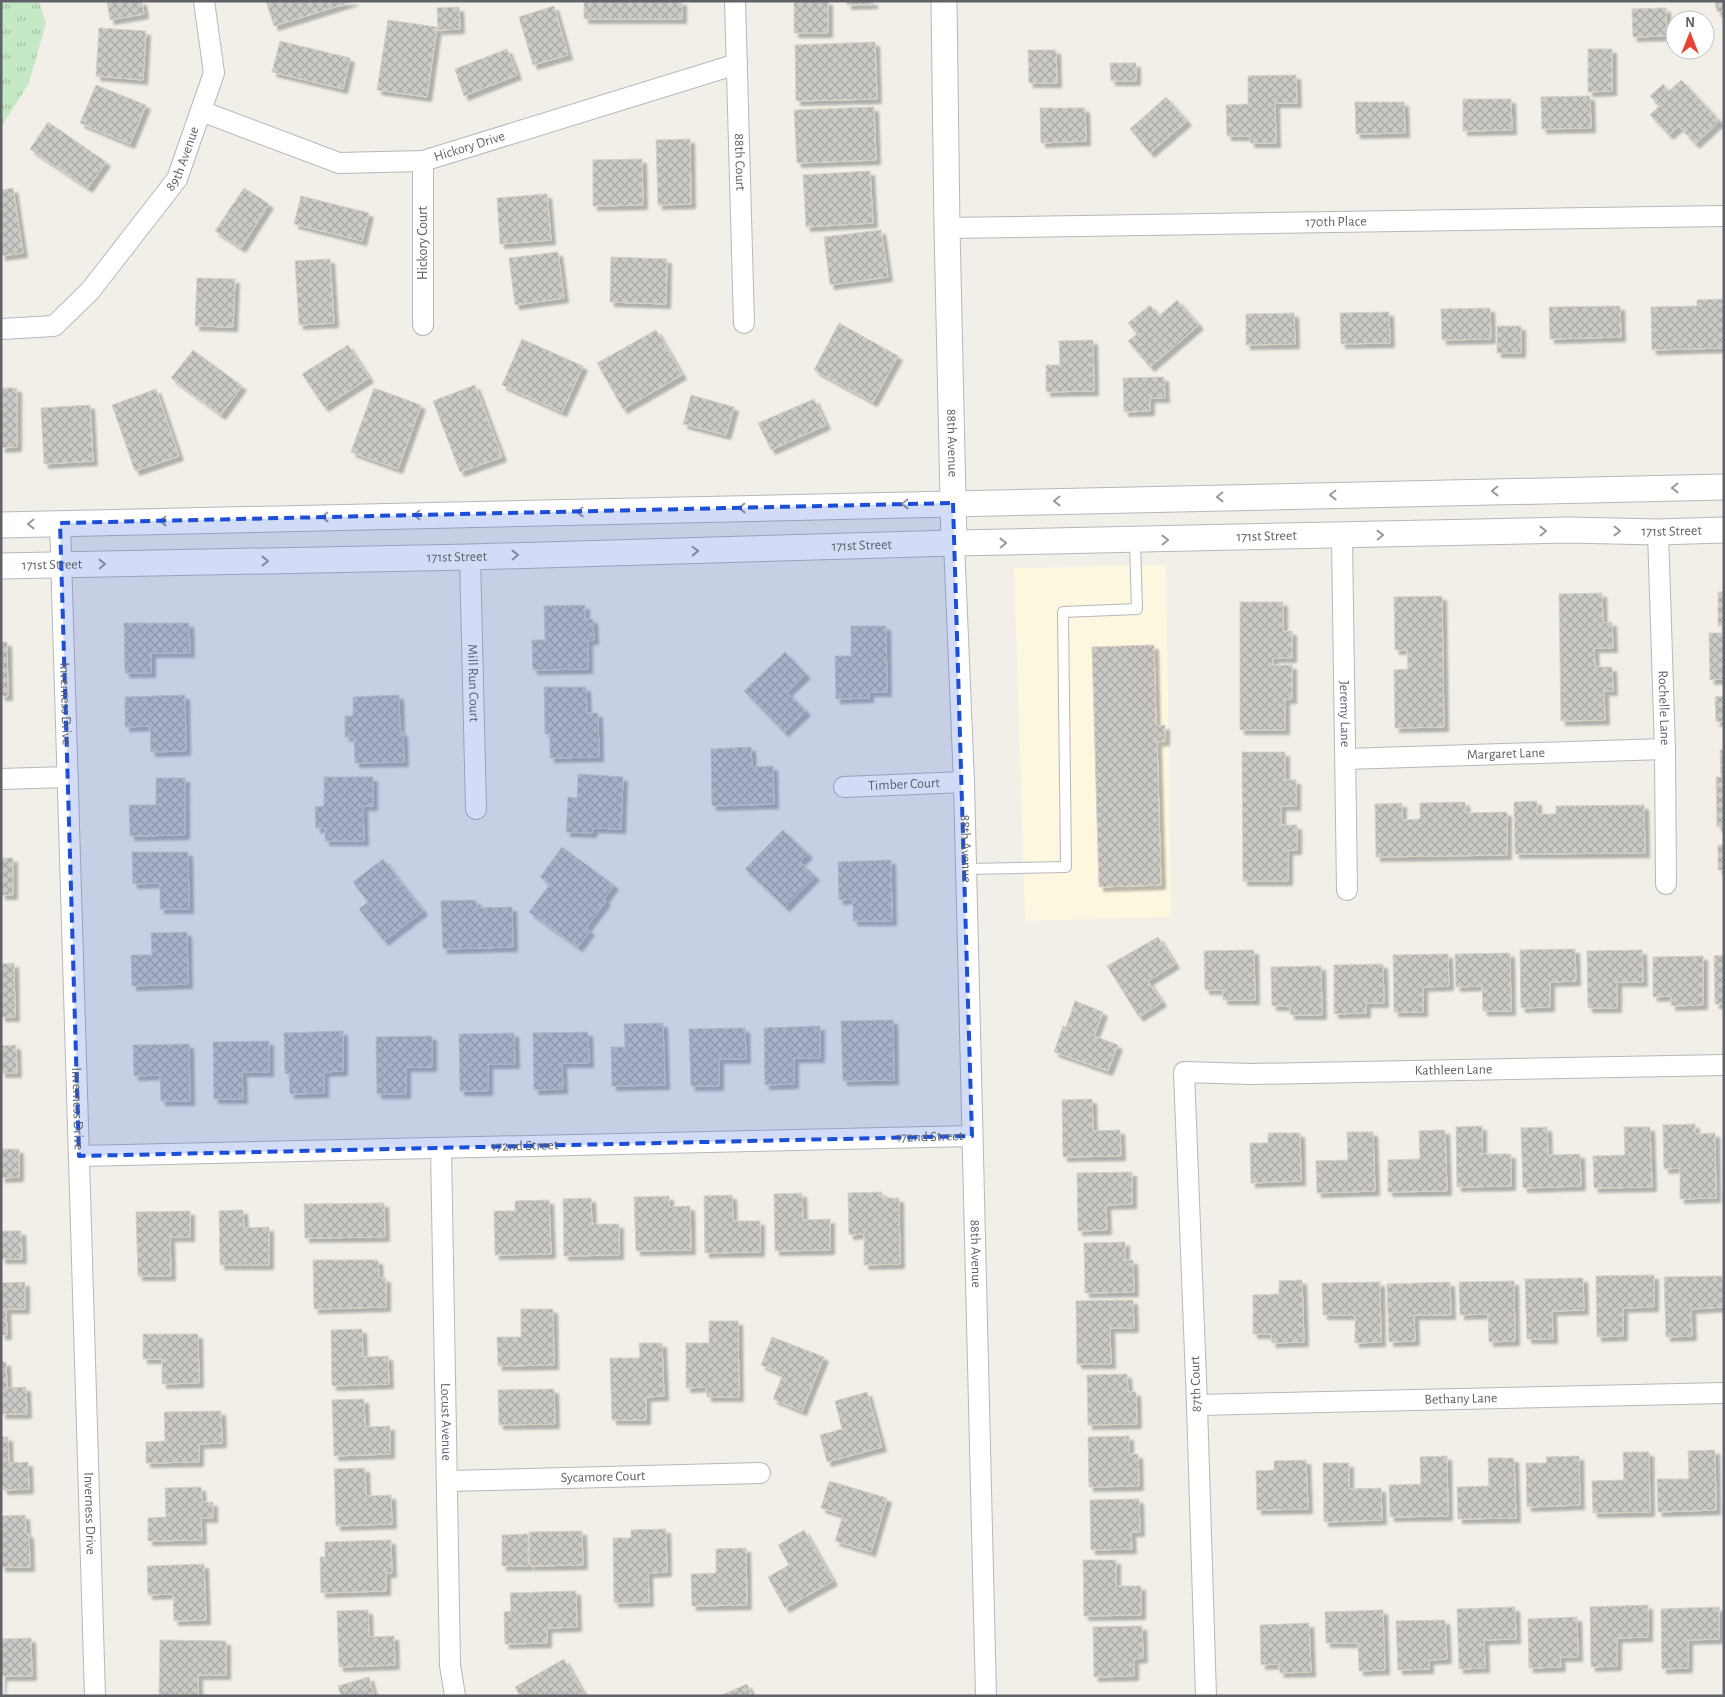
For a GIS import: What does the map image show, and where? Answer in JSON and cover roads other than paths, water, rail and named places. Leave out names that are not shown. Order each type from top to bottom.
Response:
[{"type":"street","name":"89th Avenue","points":[[1,329],[54,326],[90,291],[177,178],[214,73],[204,1]]},
{"type":"street","name":"88th Court","points":[[735,1],[744,323]]},
{"type":"street","name":"88th Avenue","points":[[944,1],[946,228],[954,543],[964,782],[986,1696]]},
{"type":"street","name":"Hickory Drive","points":[[200,111],[340,163],[423,161],[737,64]]},
{"type":"street","name":"Hickory Court","points":[[423,161],[423,325]]},
{"type":"street","name":"170th Place","points":[[946,228],[1724,216]]},
{"type":"street","points":[[1,525],[1724,487]]},
{"type":"street","name":"Inverness Drive","points":[[60,523],[94,1696]]},
{"type":"street","name":"171st Street","points":[[1,566],[470,557],[954,543],[1135,541],[1568,530],[1658,532],[1724,530]]},
{"type":"street","name":"Rochelle Lane","points":[[1658,532],[1665,748],[1666,884]]},
{"type":"street","name":"Jeremy Lane","points":[[1342,536],[1347,890]]},
{"type":"street","name":"Mill Run Court","points":[[470,557],[476,809]]},
{"type":"street","name":"Margaret Lane","points":[[1346,759],[1665,748]]},
{"type":"street","points":[[1,778],[68,777]]},
{"type":"street","name":"Timber Court","points":[[844,787],[964,782]]},
{"type":"street","name":"Kathleen Lane","points":[[1184,1072],[1251,1074],[1724,1065]]},
{"type":"street","name":"87th Court","points":[[1184,1072],[1206,1696]]},
{"type":"street","name":"172nd Street","points":[[79,1156],[972,1136]]},
{"type":"street","name":"Locust Avenue","points":[[441,1148],[450,1665],[455,1696]]},
{"type":"street","name":"Bethany Lane","points":[[1197,1405],[1724,1393]]},
{"type":"street","name":"Sycamore Court","points":[[447,1481],[760,1473]]},
{"type":"lane","points":[[966,869],[1066,867],[1063,612],[1137,609],[1135,541]]}]
